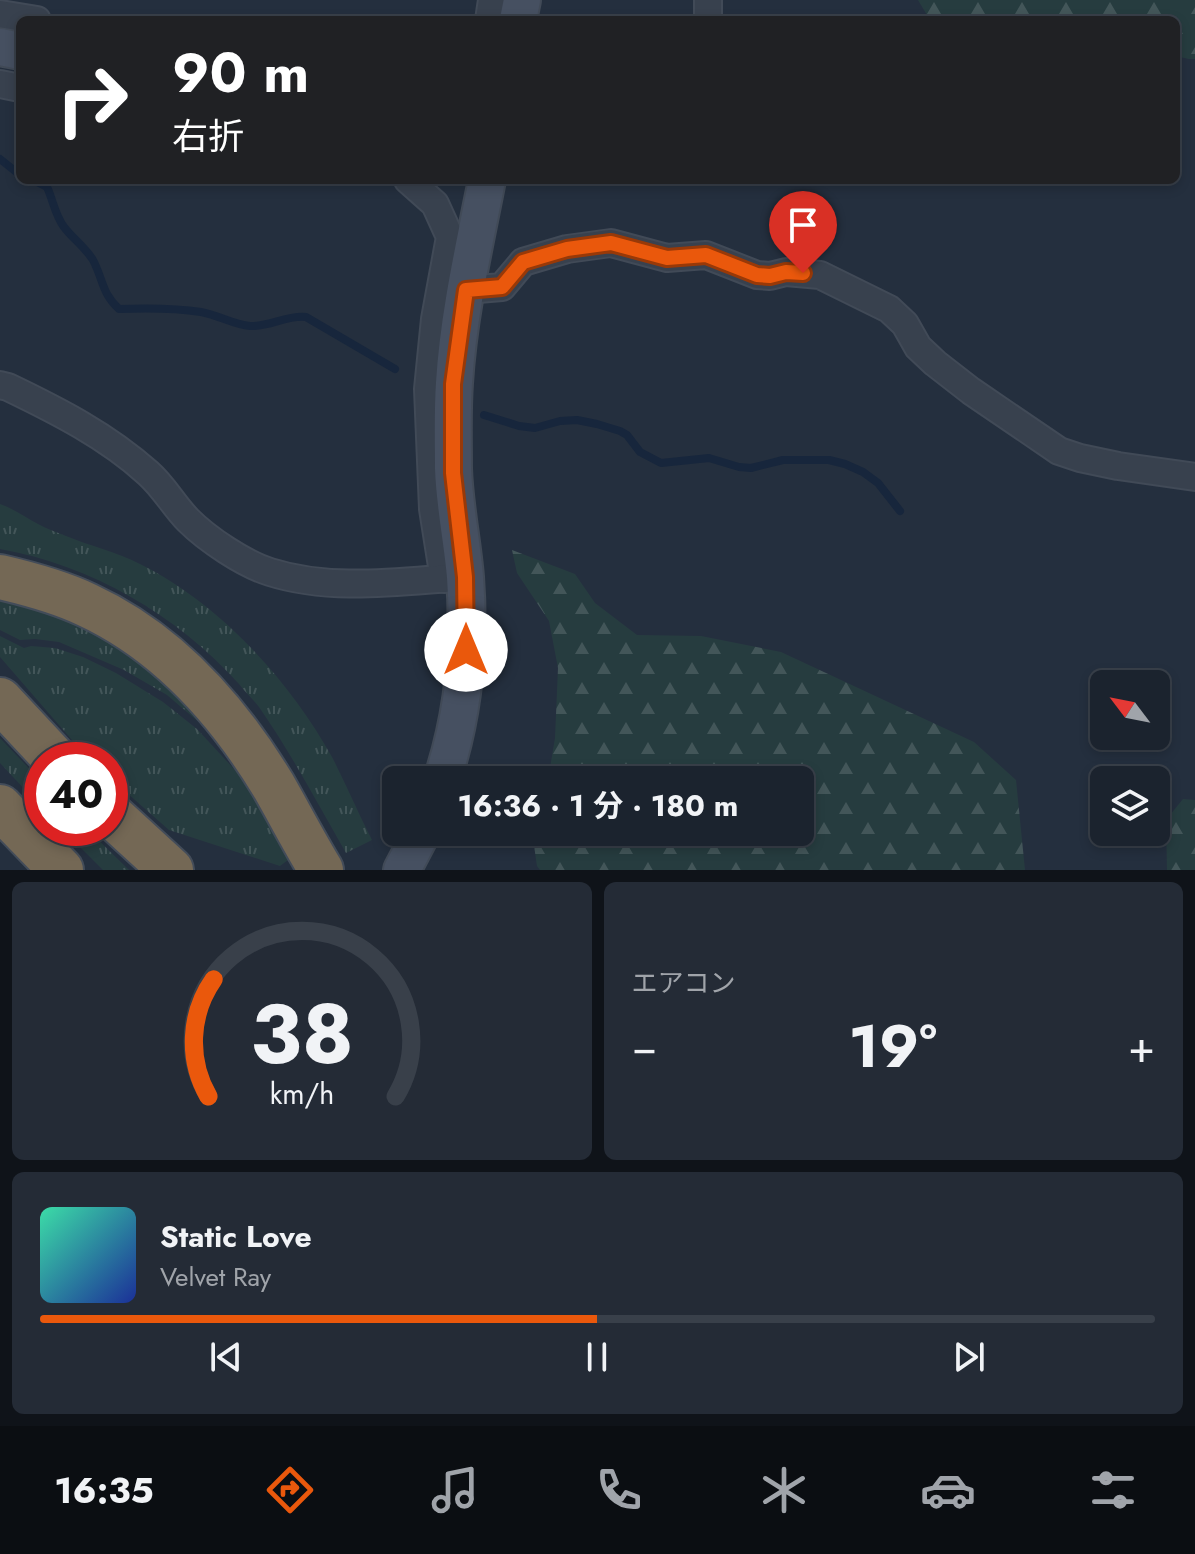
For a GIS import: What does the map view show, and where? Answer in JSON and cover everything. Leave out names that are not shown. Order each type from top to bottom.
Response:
[{"type":"highway","points":[[0,577],[52,591],[88,605],[156,648],[187,674],[216,704],[244,741],[272,783],[321,870]]},
{"type":"highway","points":[[0,700],[39,742]]},
{"type":"highway","points":[[0,807],[61,870]]},
{"type":"highway","points":[[128,831],[171,870]]},
{"type":"highway","points":[[0,840],[33,870]]},
{"type":"street","points":[[412,184],[435,204],[450,237],[435,319],[428,389],[433,509],[467,631],[461,709],[447,766]]},
{"type":"street","points":[[454,578],[453,384],[466,290],[486,184]]},
{"type":"street","points":[[466,290],[502,287],[523,262],[567,249],[611,243],[667,258],[706,255],[757,275],[786,272],[820,275],[889,309],[905,324],[918,347],[935,363],[1059,451],[1118,466],[1195,477]]},
{"type":"street","points":[[0,385],[56,410],[110,442],[151,475],[188,521],[231,553],[268,572],[315,583],[454,578]]},
{"type":"street","points":[[402,870],[415,846]]},
{"type":"green space","points":[[918,0],[1195,0],[1195,59],[1180,57],[1180,16],[928,16]]},
{"type":"green space","points":[[0,504],[48,529],[140,564],[169,580],[224,622],[274,673],[315,728],[372,840],[346,853],[259,707],[215,659],[188,636],[160,615],[99,581],[67,567],[0,549]]},
{"type":"green space","points":[[512,550],[575,574],[595,603],[637,635],[701,636],[781,652],[974,742],[1016,780],[1025,870],[540,870],[534,846],[814,846],[814,766],[550,766],[555,738],[558,668],[549,621],[517,573]]},
{"type":"green space","points":[[0,600],[77,612],[152,658],[234,757],[167,695],[124,670],[59,642],[20,640],[0,630]]},
{"type":"green space","points":[[0,636],[24,648],[55,648],[116,673],[163,702],[197,729],[259,796],[296,854],[280,866],[169,830],[128,794],[128,742],[74,742],[0,657]]},
{"type":"green space","points":[[0,738],[24,763],[24,789],[0,763]]},
{"type":"green space","points":[[1183,799],[1195,800],[1195,870],[1167,870],[1170,815]]},
{"type":"green space","points":[[79,846],[104,846],[129,870],[103,870]]},
{"type":"waterway","points":[[0,159],[16,172]]},
{"type":"waterway","points":[[41,184],[47,187],[61,222],[93,260],[106,292],[119,309],[207,313],[250,326],[306,317],[395,369]]},
{"type":"waterway","points":[[484,415],[535,428],[560,421],[597,424],[627,435],[640,452],[661,463],[709,458],[751,468],[783,460],[829,460],[863,472],[878,483],[900,511]]},
{"type":"route","points":[[466,650],[465,577],[453,473],[453,384],[466,290],[502,287],[523,262],[567,249],[611,243],[667,258],[706,255],[757,275],[803,273]]}]
